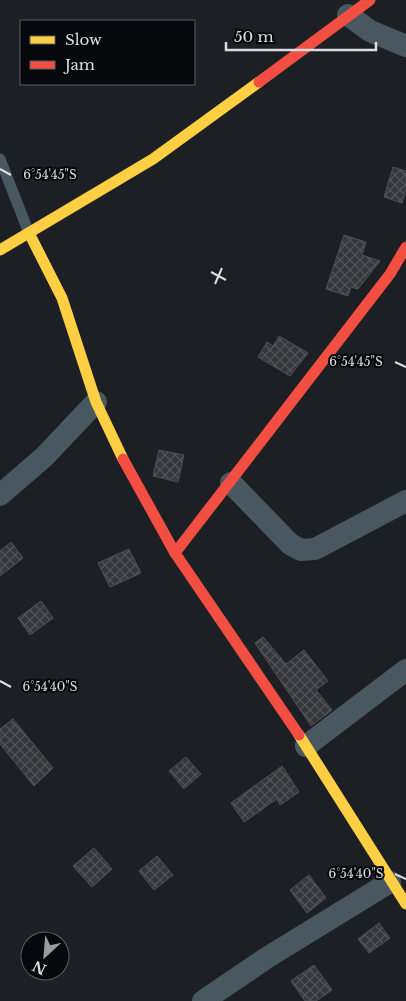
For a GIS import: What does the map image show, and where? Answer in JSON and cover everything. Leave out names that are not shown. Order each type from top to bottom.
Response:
[{"type":"street","points":[[0,250],[153,159],[370,0]]},
{"type":"street","points":[[348,16],[370,31],[406,46]]},
{"type":"street","points":[[29,234],[62,298],[96,402],[126,466],[175,552],[306,746],[390,882],[406,904]]},
{"type":"street","points":[[175,552],[231,484],[268,430],[390,274],[406,247]]},
{"type":"street","points":[[0,495],[44,457],[96,402]]},
{"type":"street","points":[[231,484],[290,544],[301,550],[315,550],[406,501]]},
{"type":"street","points":[[306,746],[406,670]]},
{"type":"street","points":[[203,1001],[268,957],[390,882]]},
{"type":"lane","points":[[0,159],[29,234]]},
{"type":"building","points":[[393,167],[406,171],[406,190],[402,203],[384,197]]},
{"type":"building","points":[[344,235],[366,242],[362,255],[380,261],[358,289],[351,287],[348,296],[326,289]]},
{"type":"building","points":[[279,336],[308,353],[290,376],[258,357],[267,342],[273,346]]},
{"type":"building","points":[[159,450],[184,455],[178,482],[153,476]]},
{"type":"building","points":[[11,542],[23,558],[0,576],[0,551]]},
{"type":"building","points":[[129,549],[141,573],[110,587],[98,563]]},
{"type":"building","points":[[41,601],[53,618],[30,635],[18,618]]},
{"type":"building","points":[[263,637],[286,664],[304,650],[328,681],[316,690],[332,710],[311,726],[255,643]]},
{"type":"building","points":[[13,719],[53,768],[34,786],[0,744],[0,729]]},
{"type":"building","points":[[186,757],[201,774],[184,789],[169,771]]},
{"type":"building","points":[[282,766],[299,792],[280,805],[277,799],[244,822],[231,803]]},
{"type":"building","points":[[94,848],[112,869],[92,887],[73,866]]},
{"type":"building","points":[[157,856],[173,875],[154,890],[139,871]]},
{"type":"building","points":[[309,875],[326,898],[307,913],[290,890]]},
{"type":"building","points":[[379,923],[390,938],[369,953],[358,939]]},
{"type":"building","points":[[314,965],[332,990],[316,1001],[305,1001],[291,981]]},
{"type":"traffic: slow","points":[[0,250],[153,159],[259,82]]},
{"type":"traffic: slow","points":[[29,233],[62,298],[96,402],[123,459]]},
{"type":"traffic: slow","points":[[299,735],[406,904]]},
{"type":"traffic: jam","points":[[259,82],[370,0]]},
{"type":"traffic: jam","points":[[175,553],[390,274],[406,247]]},
{"type":"traffic: jam","points":[[123,459],[175,553],[299,735]]}]
